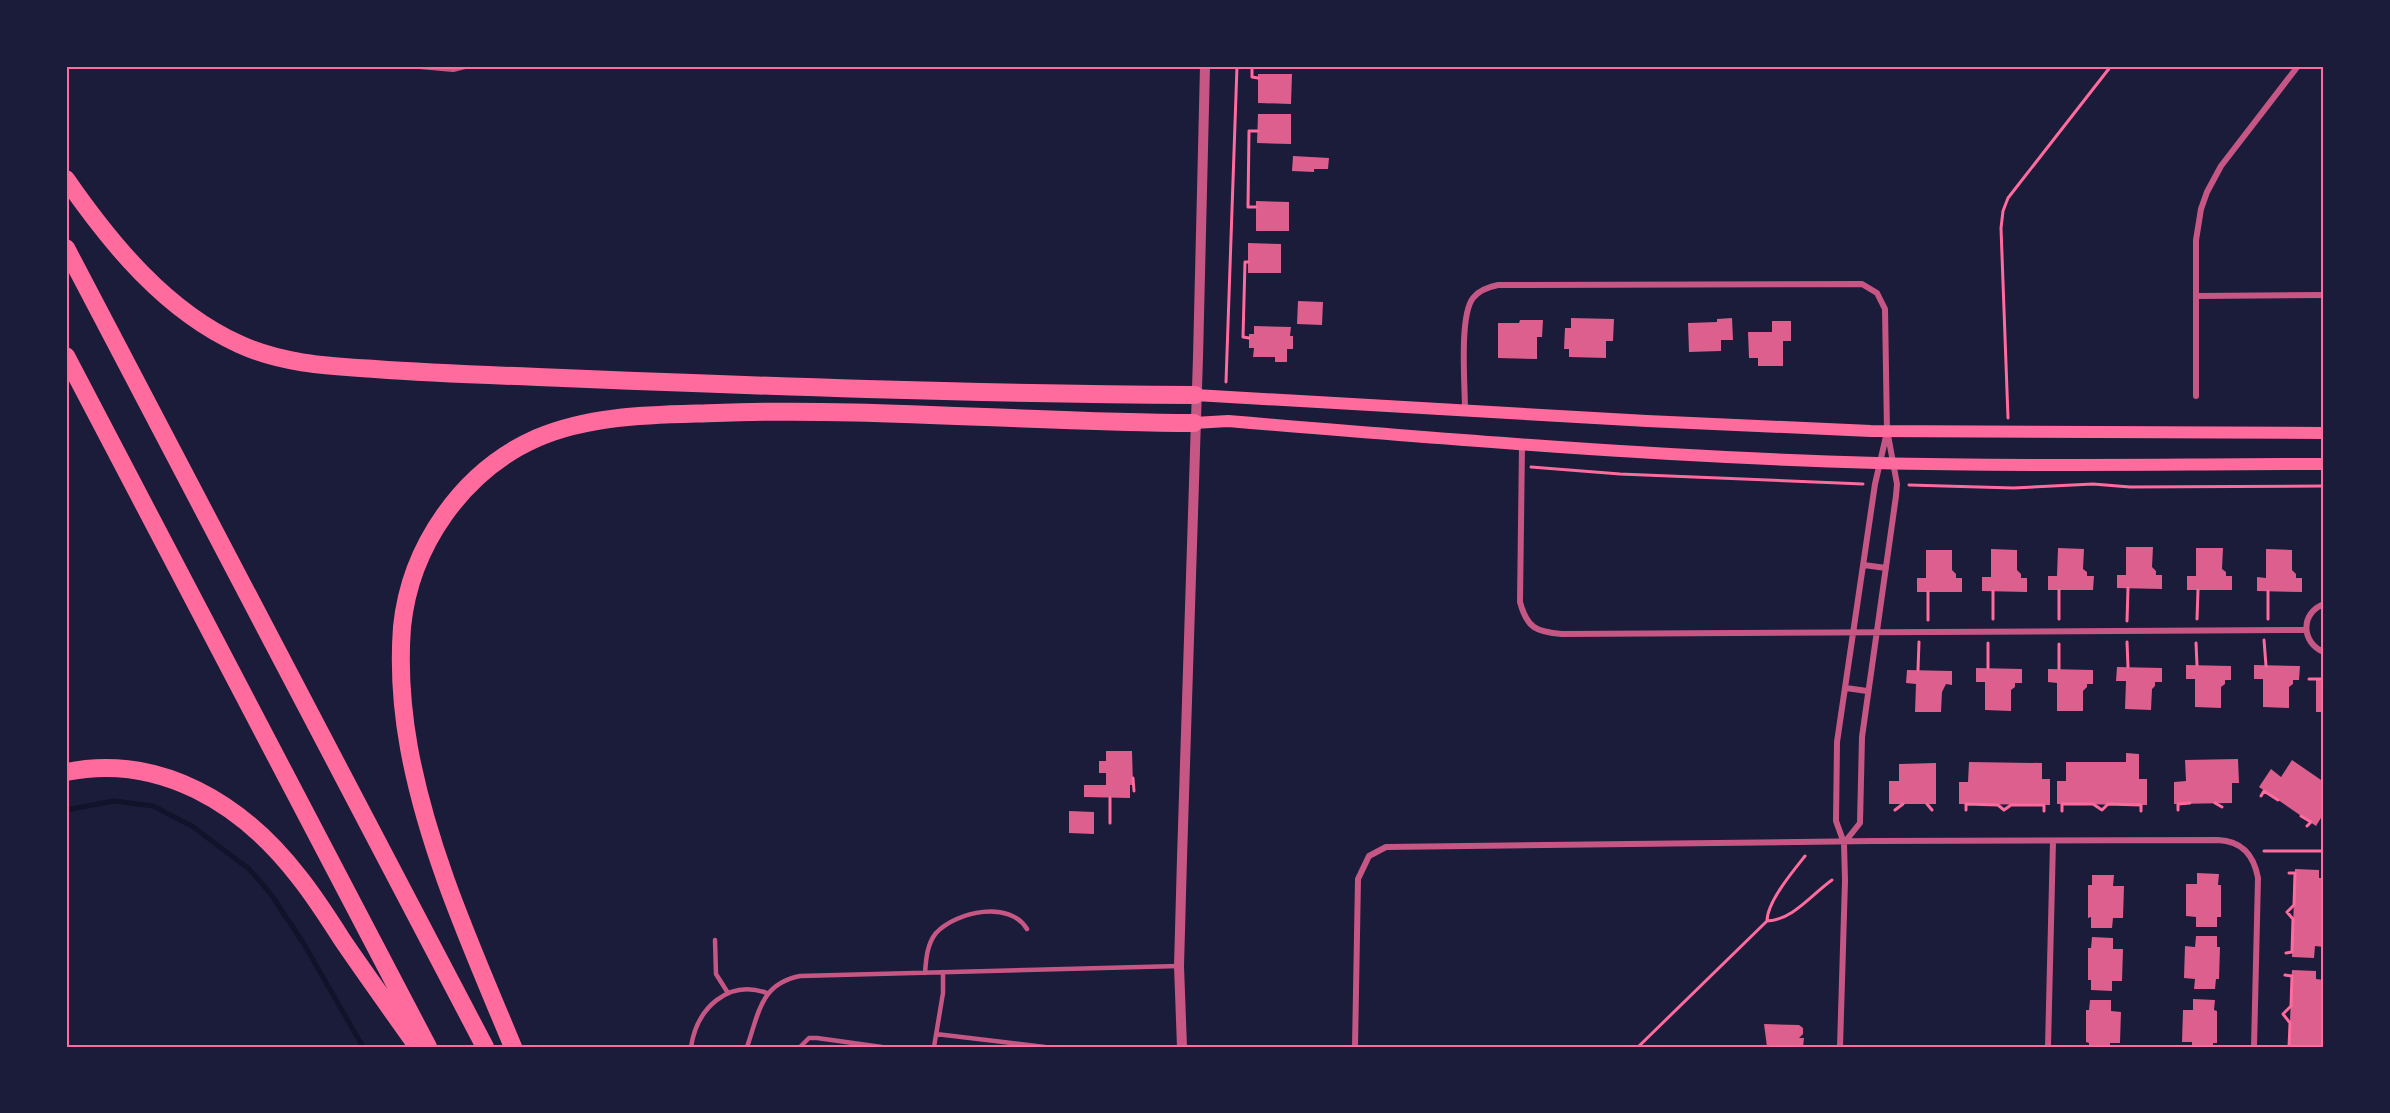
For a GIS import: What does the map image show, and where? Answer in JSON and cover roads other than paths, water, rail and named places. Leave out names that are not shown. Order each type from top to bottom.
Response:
[{"type":"highway","points":[[66,179],[118,247],[155,285],[185,311],[238,344],[270,356],[301,363],[450,374],[662,382],[1196,395]]},
{"type":"highway","points":[[66,248],[485,1047]]},
{"type":"highway","points":[[66,356],[428,1047]]},
{"type":"highway","points":[[513,1047],[456,908],[422,805],[409,747],[402,684],[402,627],[415,570],[438,525],[474,480],[501,458],[535,439],[571,427],[628,417],[788,411],[1194,423]]},
{"type":"highway","points":[[66,772],[117,768],[160,774],[202,792],[241,818],[260,834],[298,875],[418,1047]]},
{"type":"main road","points":[[1196,395],[1658,422],[1887,432],[2324,433]]},
{"type":"main road","points":[[1194,423],[1228,421],[1522,446],[1887,463],[2324,464]]},
{"type":"street","points":[[419,66],[453,69],[465,66]]},
{"type":"street","points":[[1182,1047],[1179,966],[1204,66]]},
{"type":"street","points":[[1493,66],[1557,66]]},
{"type":"street","points":[[2196,396],[2196,240],[2201,209],[2221,166],[2298,66]]},
{"type":"street","points":[[1464,410],[1466,319],[1474,297],[1487,287],[1498,285],[1863,285],[1877,293],[1885,309],[1887,463],[1897,484],[1867,691],[1862,737],[1860,823],[1844,843]]},
{"type":"street","points":[[2197,296],[2324,295]]},
{"type":"street","points":[[1840,1047],[1844,843],[1836,821],[1837,742],[1875,484],[1887,463],[1887,432]]},
{"type":"street","points":[[1522,446],[1520,602],[1527,621],[1534,628],[1562,634],[2306,630]]},
{"type":"street","points":[[1864,565],[1886,568]]},
{"type":"street","points":[[2324,604],[2314,609],[2309,615],[2306,630],[2312,645],[2324,652]]},
{"type":"street","points":[[1846,688],[1867,691]]},
{"type":"street","points":[[1355,1047],[1358,879],[1369,856],[1386,847],[2223,840],[2248,851],[2258,878],[2254,1047]]},
{"type":"street","points":[[2048,1047],[2053,841]]},
{"type":"lane","points":[[925,973],[927,952],[937,932],[960,917],[980,912],[1007,913],[1022,921],[1027,929]]},
{"type":"lane","points":[[715,940],[716,974],[728,993]]},
{"type":"lane","points":[[747,1047],[767,993],[781,982],[800,976],[1179,966]]},
{"type":"lane","points":[[934,1047],[943,972]]},
{"type":"lane","points":[[691,1047],[697,1023],[708,1008],[728,993],[740,988],[753,987],[767,993]]},
{"type":"lane","points":[[936,1034],[1046,1047]]},
{"type":"lane","points":[[800,1047],[809,1038],[882,1047]]},
{"type":"waterway","points":[[66,810],[114,801],[153,806],[192,826],[249,869],[270,893],[304,944],[363,1047]]}]
